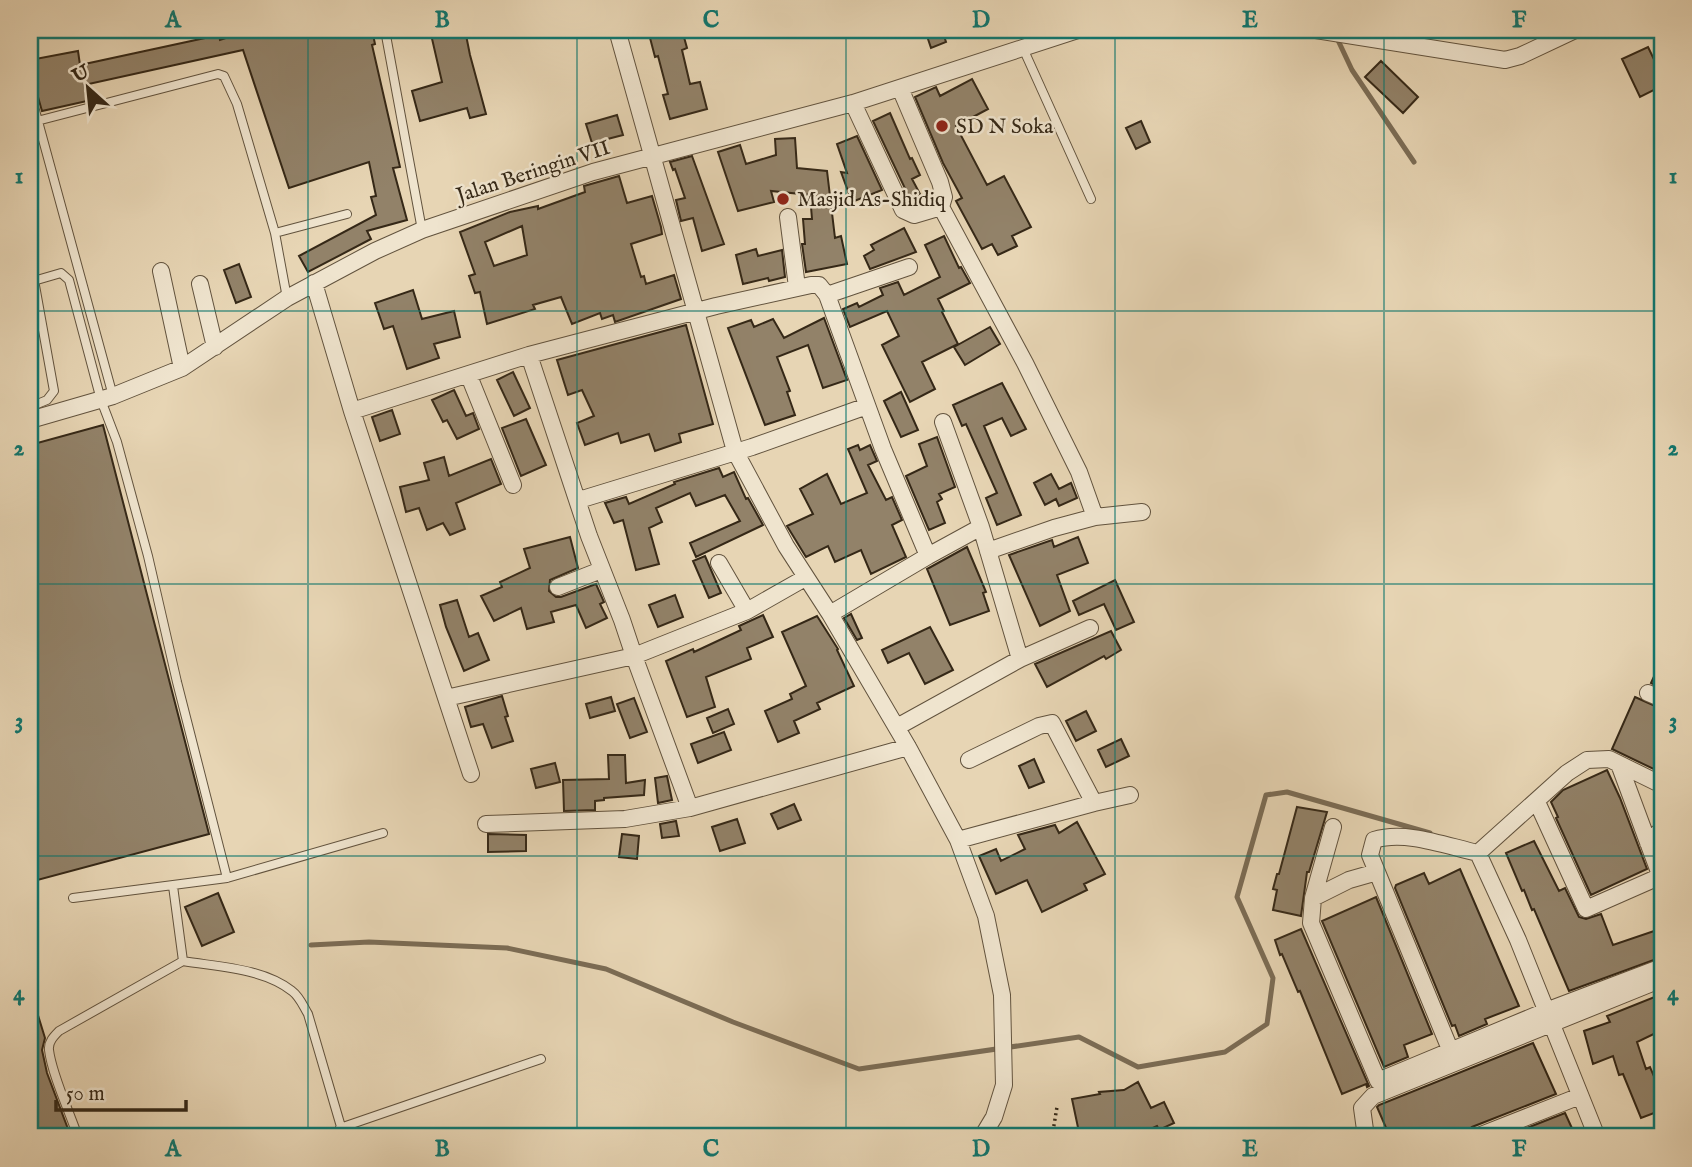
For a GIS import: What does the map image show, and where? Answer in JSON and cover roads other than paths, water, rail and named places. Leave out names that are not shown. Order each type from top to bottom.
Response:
[{"type":"street","points":[[617,30],[651,155],[705,309],[743,449],[804,578],[835,610],[958,840],[986,916],[1002,995],[1004,1086],[994,1117],[982,1137]]},
{"type":"street","name":"Jalan Beringin VII","points":[[30,421],[107,398],[182,368],[287,298],[375,251],[422,230],[651,155],[853,103],[1078,30]]},
{"type":"street","points":[[1316,30],[1505,60],[1520,57],[1576,30]]},
{"type":"street","points":[[900,88],[940,182],[944,197],[941,207],[1031,375],[1079,472],[1095,517]]},
{"type":"street","points":[[853,103],[903,210],[914,215],[941,207]]},
{"type":"street","points":[[788,217],[797,287]]},
{"type":"street","points":[[827,295],[909,267]]},
{"type":"street","points":[[161,271],[182,368]]},
{"type":"street","points":[[314,283],[352,411],[471,774]]},
{"type":"street","points":[[200,284],[215,347]]},
{"type":"street","points":[[352,411],[529,355],[705,309],[797,287],[819,285],[827,295],[883,449],[928,556]]},
{"type":"street","points":[[529,355],[601,570],[622,620],[690,808]]},
{"type":"street","points":[[469,376],[513,485]]},
{"type":"street","points":[[579,500],[743,449],[867,406]]},
{"type":"street","points":[[943,422],[981,527],[1020,660]]},
{"type":"street","points":[[988,551],[1095,517],[1142,512]]},
{"type":"street","points":[[835,610],[981,527]]},
{"type":"street","points":[[719,563],[747,611]]},
{"type":"street","points":[[558,587],[601,570]]},
{"type":"street","points":[[446,698],[634,656],[747,611],[804,578]]},
{"type":"street","points":[[897,727],[1020,660],[1090,628]]},
{"type":"street","points":[[969,760],[1039,726],[1052,723],[1094,803]]},
{"type":"street","points":[[486,824],[625,819],[690,808],[908,747]]},
{"type":"street","points":[[1478,853],[1567,773],[1587,760],[1609,759],[1662,785]]},
{"type":"street","points":[[1537,802],[1586,909],[1662,878],[1619,764]]},
{"type":"street","points":[[958,840],[1130,795]]},
{"type":"street","points":[[1333,827],[1313,898],[1311,923],[1378,1081],[1453,1056],[1662,967]]},
{"type":"street","points":[[1648,843],[1662,829]]},
{"type":"street","points":[[1453,1056],[1370,855],[1374,840],[1388,836],[1478,853]]},
{"type":"street","points":[[1478,853],[1518,940],[1598,1136]]},
{"type":"street","points":[[1313,898],[1349,880],[1377,872]]},
{"type":"street","points":[[1548,1017],[1592,1009],[1662,979]]},
{"type":"street","points":[[1366,1137],[1362,1108],[1373,1096],[1453,1056]]},
{"type":"street","points":[[1476,1137],[1580,1096]]},
{"type":"lane","points":[[385,30],[422,230]]},
{"type":"lane","points":[[1022,47],[1091,199]]},
{"type":"lane","points":[[37,121],[218,74],[224,76],[237,104],[275,233],[287,298]]},
{"type":"lane","points":[[30,92],[227,878]]},
{"type":"lane","points":[[275,233],[347,214]]},
{"type":"lane","points":[[30,407],[47,400],[54,391],[32,281],[61,273],[69,280],[107,398]]},
{"type":"lane","points":[[73,898],[227,878],[383,833]]},
{"type":"lane","points":[[173,886],[183,961]]},
{"type":"lane","points":[[78,1137],[49,1051],[52,1039],[59,1031],[183,961],[257,974],[281,984],[297,996],[308,1014],[344,1137]]},
{"type":"lane","points":[[340,1128],[541,1059]]},
{"type":"waterway","points":[[1336,36],[1352,70],[1414,162]]},
{"type":"waterway","points":[[311,945],[369,942],[507,948],[606,969],[733,1022],[859,1069],[1079,1037],[1138,1067],[1225,1052],[1267,1024],[1273,978],[1237,897],[1266,795],[1287,792],[1430,833]]},
{"type":"place","name":"SD N Soka","points":[[942,126]]},
{"type":"place","name":"Masjid As-Shidiq","points":[[783,199]]}]
